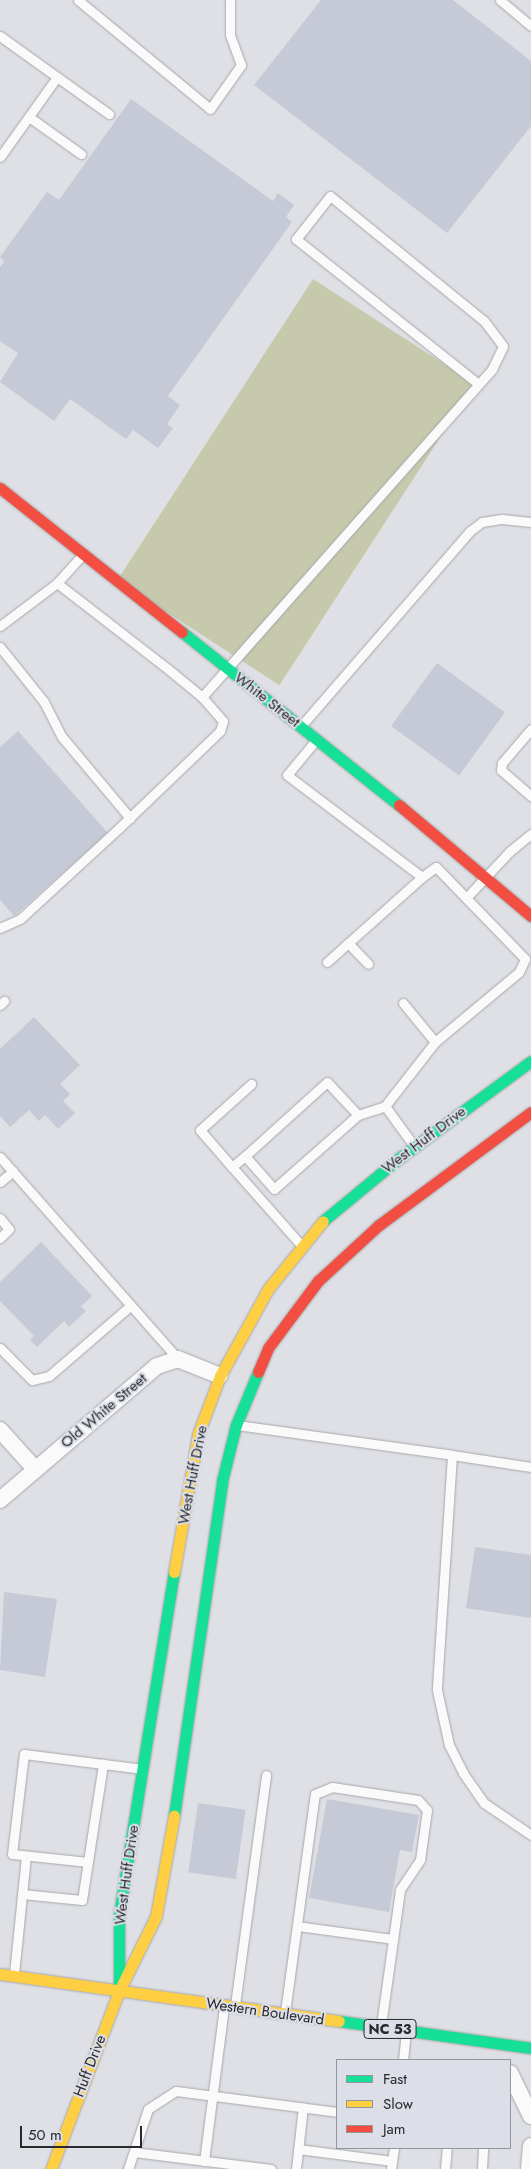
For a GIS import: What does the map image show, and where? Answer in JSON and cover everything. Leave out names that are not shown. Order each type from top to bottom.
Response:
[{"type":"street","name":"White Street","points":[[0,488],[227,668],[531,916]]},
{"type":"street","name":"West Huff Drive","points":[[119,1991],[120,1915],[198,1434],[220,1376],[268,1289],[324,1219],[414,1147],[531,1060]]},
{"type":"street","name":"West Huff Drive","points":[[119,1991],[156,1916],[185,1756],[222,1480],[236,1425],[268,1348],[318,1281],[379,1225],[531,1112]]},
{"type":"street","points":[[178,1359],[220,1376]]},
{"type":"street","name":"Old White Street","points":[[0,1500],[157,1366],[178,1359]]},
{"type":"street","points":[[0,1430],[35,1469]]},
{"type":"street","name":"Western Boulevard","points":[[0,1974],[531,2048]]},
{"type":"street","name":"Huff Drive","points":[[51,2169],[119,1991]]},
{"type":"street","points":[[495,2044],[502,2059]]},
{"type":"street","points":[[511,2075],[531,2116]]},
{"type":"street","points":[[529,2169],[531,2146]]},
{"type":"lane","points":[[78,0],[210,109],[241,65],[230,35],[230,0]]},
{"type":"lane","points":[[500,0],[531,26]]},
{"type":"lane","points":[[0,36],[109,114]]},
{"type":"lane","points":[[0,157],[57,77]]},
{"type":"lane","points":[[29,117],[81,154]]},
{"type":"lane","points":[[202,697],[227,668],[478,384],[492,368],[503,346],[484,321],[330,196],[296,239],[478,384]]},
{"type":"lane","points":[[300,727],[470,531],[482,522],[495,520],[531,522]]},
{"type":"lane","points":[[0,626],[58,583],[82,554]]},
{"type":"lane","points":[[0,928],[20,919],[130,818],[220,731],[223,721],[202,697],[58,583]]},
{"type":"lane","points":[[0,647],[44,702],[62,737],[130,818]]},
{"type":"lane","points":[[531,729],[502,763],[501,770],[531,796]]},
{"type":"lane","points":[[316,740],[287,775],[422,878]]},
{"type":"lane","points":[[466,898],[485,877],[531,834]]},
{"type":"lane","points":[[246,1156],[274,1189],[358,1115],[385,1106],[435,1042],[519,972],[525,959],[436,867],[327,962]]},
{"type":"lane","points":[[348,943],[368,964]]},
{"type":"lane","points":[[403,1003],[435,1042]]},
{"type":"lane","points":[[232,1167],[327,1082],[358,1115]]},
{"type":"lane","points":[[251,1084],[200,1130],[302,1246]]},
{"type":"lane","points":[[385,1106],[414,1147]]},
{"type":"lane","points":[[0,1157],[178,1359]]},
{"type":"lane","points":[[0,1182],[13,1172]]},
{"type":"lane","points":[[0,1218],[9,1230],[0,1238]]},
{"type":"lane","points":[[0,1348],[32,1380],[49,1376],[131,1305]]},
{"type":"lane","points":[[236,1425],[531,1468]]},
{"type":"lane","points":[[452,1455],[437,1690],[449,1745],[463,1773],[484,1803],[531,1836]]},
{"type":"lane","points":[[88,1862],[12,1854],[24,1754],[143,1769]]},
{"type":"lane","points":[[22,1894],[82,1900],[103,1764]]},
{"type":"lane","points":[[204,2161],[212,2095],[229,2007],[266,1775]]},
{"type":"lane","points":[[285,2014],[315,1794],[332,1787],[418,1800],[427,1810],[420,1860],[400,1890],[380,2028]]},
{"type":"lane","points":[[14,1976],[26,1856]]},
{"type":"lane","points":[[297,1926],[393,1939]]},
{"type":"lane","points":[[403,2059],[406,2031]]},
{"type":"lane","points":[[128,2169],[148,2109],[176,2091],[336,2112]]},
{"type":"lane","points":[[296,2169],[303,2107]]},
{"type":"lane","points":[[298,2149],[392,2165],[394,2149]]},
{"type":"lane","points":[[445,2169],[447,2149]]},
{"type":"lane","points":[[482,2169],[483,2149]]},
{"type":"lane","points":[[134,2152],[271,2169]]},
{"type":"green space","points":[[313,279],[475,384],[279,685],[117,580]]},
{"type":"building","points":[[321,0],[453,0],[531,61],[531,126],[447,233],[254,85]]},
{"type":"building","points":[[131,99],[273,201],[278,193],[294,205],[286,217],[292,222],[168,396],[180,405],[167,424],[173,428],[158,448],[133,430],[126,439],[70,399],[54,421],[0,382],[18,353],[0,341],[0,267],[4,262],[0,257],[47,192],[59,200]]},
{"type":"building","points":[[437,663],[505,712],[459,775],[391,726]]},
{"type":"building","points":[[18,731],[108,833],[14,916],[0,900],[0,747]]},
{"type":"building","points":[[34,1017],[80,1065],[60,1084],[70,1094],[63,1101],[75,1113],[58,1129],[45,1115],[39,1121],[29,1110],[10,1127],[0,1116],[0,1049]]},
{"type":"building","points":[[41,1242],[92,1296],[81,1306],[86,1311],[69,1327],[64,1321],[37,1347],[30,1340],[34,1336],[0,1301],[0,1282]]},
{"type":"building","points":[[475,1547],[531,1555],[531,1618],[466,1608]]},
{"type":"building","points":[[4,1592],[57,1599],[45,1677],[0,1670]]},
{"type":"building","points":[[327,1799],[419,1815],[412,1852],[400,1850],[389,1912],[309,1898]]},
{"type":"building","points":[[198,1803],[246,1810],[236,1879],[188,1872]]},
{"type":"traffic: fast","points":[[182,632],[399,805]]},
{"type":"traffic: fast","points":[[323,1221],[398,1159],[531,1061]]},
{"type":"traffic: fast","points":[[174,1816],[222,1481],[236,1425],[258,1372]]},
{"type":"traffic: fast","points":[[119,1984],[119,1915],[174,1572]]},
{"type":"traffic: fast","points":[[339,2021],[531,2048]]},
{"type":"traffic: slow","points":[[174,1572],[198,1434],[220,1376],[268,1289],[323,1221]]},
{"type":"traffic: slow","points":[[51,2169],[119,1991],[156,1916],[174,1816]]},
{"type":"traffic: slow","points":[[0,1974],[339,2021]]},
{"type":"traffic: jam","points":[[0,488],[182,632]]},
{"type":"traffic: jam","points":[[399,805],[531,916]]},
{"type":"traffic: jam","points":[[258,1372],[268,1348],[318,1281],[379,1225],[531,1112]]}]
